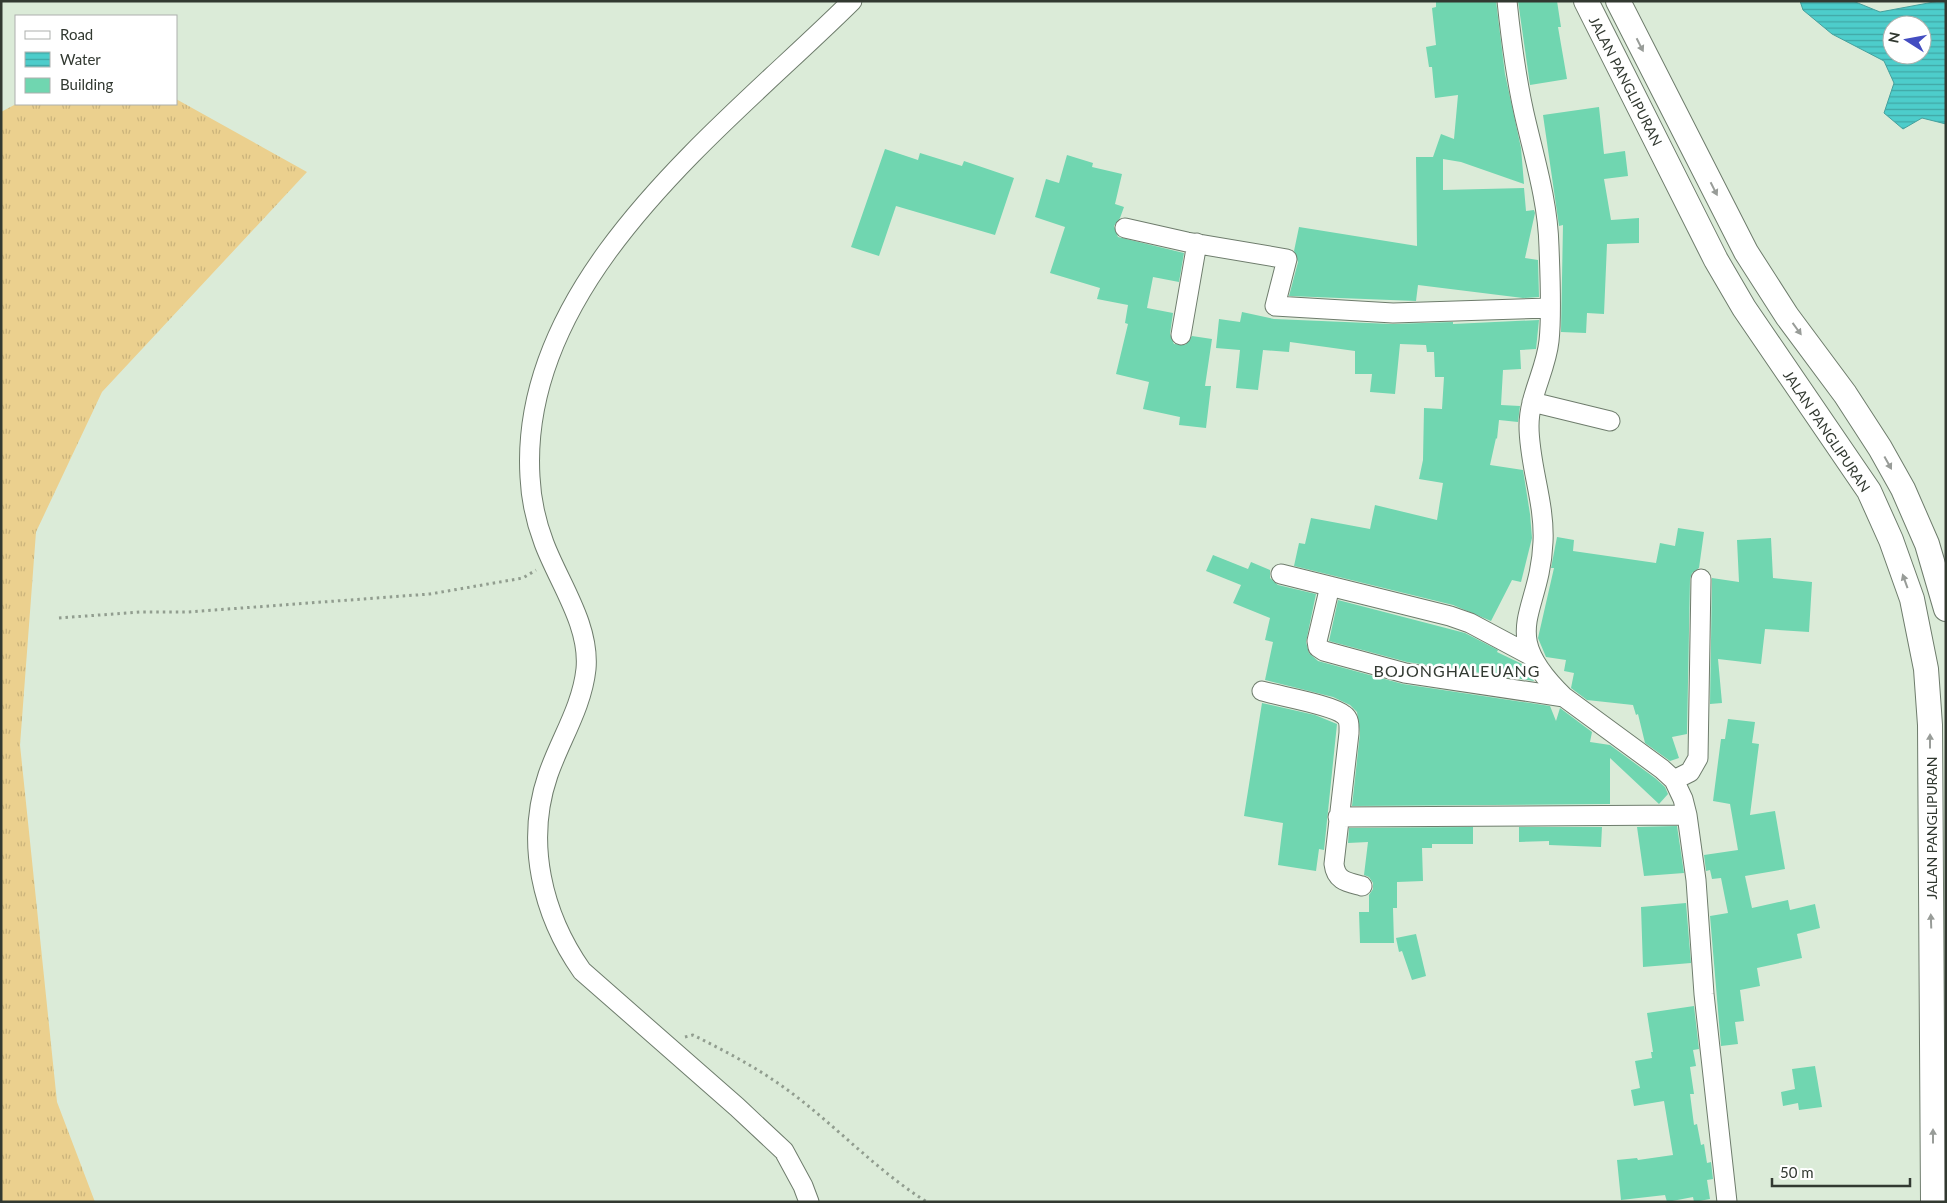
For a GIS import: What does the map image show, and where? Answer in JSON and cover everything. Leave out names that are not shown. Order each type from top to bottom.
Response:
[{"type":"main road","name":"JALAN PANGLIPURAN","points":[[1586,1],[1716,260],[1744,308],[1869,491],[1891,540],[1912,599],[1926,669],[1939,952],[1933,1202]]},
{"type":"main road","name":"JALAN PANGLIPURAN","points":[[1618,1],[1746,252],[1787,316],[1845,394],[1880,448],[1903,489],[1927,544],[1946,609]]},
{"type":"street","points":[[809,1202],[803,1186],[784,1151],[737,1107],[582,971],[557,930],[545,895],[538,859],[540,807],[548,776],[576,707],[585,675],[587,659],[579,624],[541,535],[532,500],[529,449],[542,378],[561,328],[588,279],[614,239],[722,125],[852,1]]},
{"type":"street","points":[[1507,1],[1516,72],[1543,197],[1549,245],[1550,341],[1532,402],[1529,425],[1531,448],[1541,499],[1543,543],[1526,623],[1525,640],[1530,655],[1551,685],[1564,697],[1662,769],[1674,780],[1683,799],[1687,814],[1696,880],[1704,994],[1727,1202]]},
{"type":"street","points":[[1125,228],[1197,244],[1287,259],[1275,306],[1393,313],[1549,308]]},
{"type":"street","points":[[1181,335],[1197,244]]},
{"type":"street","points":[[1532,402],[1610,421]]},
{"type":"street","points":[[1281,574],[1450,616],[1470,623],[1530,655]]},
{"type":"street","points":[[1674,780],[1690,772],[1698,758],[1701,579]]},
{"type":"street","points":[[1330,586],[1317,641],[1318,647],[1324,651],[1405,673],[1564,697]]},
{"type":"street","points":[[1262,691],[1328,708],[1347,717],[1350,733],[1338,817],[1335,873],[1340,879],[1362,886]]},
{"type":"street","points":[[1338,817],[1687,814]]},
{"type":"path","points":[[59,618],[140,612],[188,612],[430,594],[523,578],[552,562]]},
{"type":"path","points":[[663,1043],[693,1035],[760,1071],[790,1092],[897,1181],[927,1202]]},
{"type":"green space","points":[[178,100],[307,172],[102,392],[36,532],[20,745],[57,1102],[95,1202],[1,1202],[1,112],[15,105],[178,105]]},
{"type":"water","points":[[1800,1],[1853,1],[1880,12],[1939,1],[1946,2],[1946,124],[1922,118],[1903,129],[1884,113],[1894,83],[1886,65],[1932,65],[1932,15],[1882,15],[1882,60],[1832,34],[1803,10]]},
{"type":"building","points":[[1436,1],[1496,1],[1505,74],[1521,148],[1524,184],[1461,162],[1443,159],[1443,190],[1524,188],[1526,211],[1534,210],[1535,213],[1525,258],[1538,260],[1539,297],[1523,298],[1418,285],[1416,301],[1289,296],[1298,262],[1294,251],[1299,227],[1417,246],[1416,157],[1433,157],[1441,134],[1454,139],[1458,95],[1435,98],[1432,67],[1429,67],[1426,47],[1436,45],[1432,8],[1436,7]]},
{"type":"building","points":[[1518,1],[1557,1],[1561,27],[1558,27],[1567,79],[1530,85]]},
{"type":"building","points":[[1599,107],[1604,154],[1625,151],[1628,176],[1604,179],[1611,220],[1639,218],[1639,243],[1607,244],[1604,314],[1587,313],[1586,333],[1561,332],[1563,225],[1559,226],[1543,115]]},
{"type":"building","points":[[885,149],[918,160],[920,153],[962,166],[964,161],[1014,178],[995,235],[896,206],[879,256],[851,247]]},
{"type":"building","points":[[1067,155],[1093,163],[1092,167],[1122,174],[1115,204],[1124,207],[1120,218],[1114,226],[1118,237],[1184,253],[1179,282],[1153,277],[1147,308],[1173,313],[1170,334],[1174,344],[1185,345],[1192,336],[1212,339],[1205,386],[1211,386],[1206,428],[1179,425],[1180,417],[1143,409],[1149,382],[1116,374],[1128,324],[1125,323],[1128,305],[1097,299],[1100,288],[1050,273],[1065,227],[1035,217],[1046,179],[1059,183]]},
{"type":"building","points":[[1242,312],[1274,319],[1392,324],[1453,322],[1453,324],[1539,320],[1536,349],[1520,350],[1521,369],[1503,370],[1501,405],[1520,406],[1518,422],[1499,420],[1497,439],[1490,465],[1523,470],[1532,538],[1521,582],[1512,580],[1491,621],[1453,605],[1294,566],[1299,543],[1305,544],[1311,518],[1370,529],[1375,505],[1437,520],[1443,483],[1419,479],[1423,460],[1424,408],[1442,409],[1444,377],[1435,377],[1434,352],[1427,352],[1426,345],[1400,344],[1395,394],[1370,392],[1372,374],[1355,374],[1355,351],[1290,342],[1289,352],[1263,350],[1258,390],[1236,388],[1240,350],[1216,348],[1219,319],[1240,322]]},
{"type":"building","points":[[1678,528],[1704,532],[1699,568],[1692,573],[1690,579],[1687,734],[1672,737],[1679,758],[1670,761],[1645,743],[1638,714],[1636,715],[1633,705],[1587,700],[1571,688],[1574,673],[1564,671],[1566,660],[1546,657],[1538,638],[1554,568],[1551,568],[1557,537],[1574,540],[1573,551],[1656,563],[1660,543],[1675,546]]},
{"type":"building","points":[[1771,538],[1773,578],[1812,582],[1809,632],[1765,629],[1761,664],[1718,659],[1722,703],[1710,704],[1712,578],[1739,582],[1737,540]]},
{"type":"building","points":[[1213,555],[1248,569],[1251,562],[1270,570],[1270,578],[1278,585],[1316,594],[1306,642],[1309,653],[1318,661],[1403,684],[1550,706],[1556,721],[1560,708],[1592,732],[1590,742],[1610,745],[1655,778],[1665,787],[1668,794],[1659,804],[1610,758],[1610,804],[1352,806],[1360,733],[1357,712],[1350,705],[1333,697],[1265,680],[1273,642],[1265,640],[1270,618],[1233,603],[1241,585],[1206,571]]},
{"type":"building","points":[[1338,600],[1465,633],[1524,665],[1534,681],[1407,662],[1329,641]]},
{"type":"building","points":[[1262,703],[1315,715],[1337,724],[1324,850],[1319,849],[1316,871],[1278,865],[1283,823],[1244,816]]},
{"type":"building","points":[[1728,719],[1755,722],[1752,743],[1759,744],[1750,815],[1775,811],[1785,869],[1745,876],[1752,908],[1788,900],[1790,910],[1815,904],[1820,928],[1797,934],[1802,958],[1757,968],[1760,986],[1740,990],[1744,1021],[1735,1022],[1738,1044],[1721,1046],[1710,916],[1728,913],[1721,878],[1712,879],[1710,870],[1706,871],[1704,855],[1738,850],[1730,804],[1713,801],[1721,739],[1725,739]]},
{"type":"building","points":[[1677,826],[1684,873],[1644,876],[1637,827]]},
{"type":"building","points":[[1473,827],[1473,844],[1432,844],[1432,848],[1422,848],[1423,881],[1397,882],[1397,908],[1393,908],[1394,943],[1360,943],[1359,912],[1369,912],[1369,895],[1373,889],[1373,883],[1369,877],[1364,875],[1368,842],[1348,843],[1349,828]]},
{"type":"building","points":[[1519,827],[1602,827],[1601,847],[1549,845],[1549,841],[1519,842]]},
{"type":"building","points":[[1686,903],[1691,963],[1643,967],[1641,907]]},
{"type":"building","points":[[1416,934],[1426,976],[1412,980],[1402,951],[1399,952],[1396,938]]},
{"type":"building","points":[[1694,1006],[1699,1049],[1693,1050],[1696,1066],[1690,1067],[1694,1094],[1690,1094],[1694,1125],[1697,1124],[1701,1145],[1704,1144],[1707,1163],[1711,1162],[1713,1179],[1707,1180],[1710,1199],[1694,1202],[1693,1197],[1667,1202],[1665,1195],[1621,1200],[1617,1160],[1637,1158],[1638,1160],[1673,1155],[1664,1101],[1634,1106],[1631,1090],[1640,1088],[1635,1061],[1652,1058],[1651,1052],[1653,1052],[1647,1013]]},
{"type":"building","points":[[1815,1066],[1822,1107],[1799,1110],[1798,1103],[1783,1106],[1781,1092],[1795,1089],[1792,1069]]},
{"type":"district","name":"BOJONGHALEUANG","points":[[1457,670]]}]
